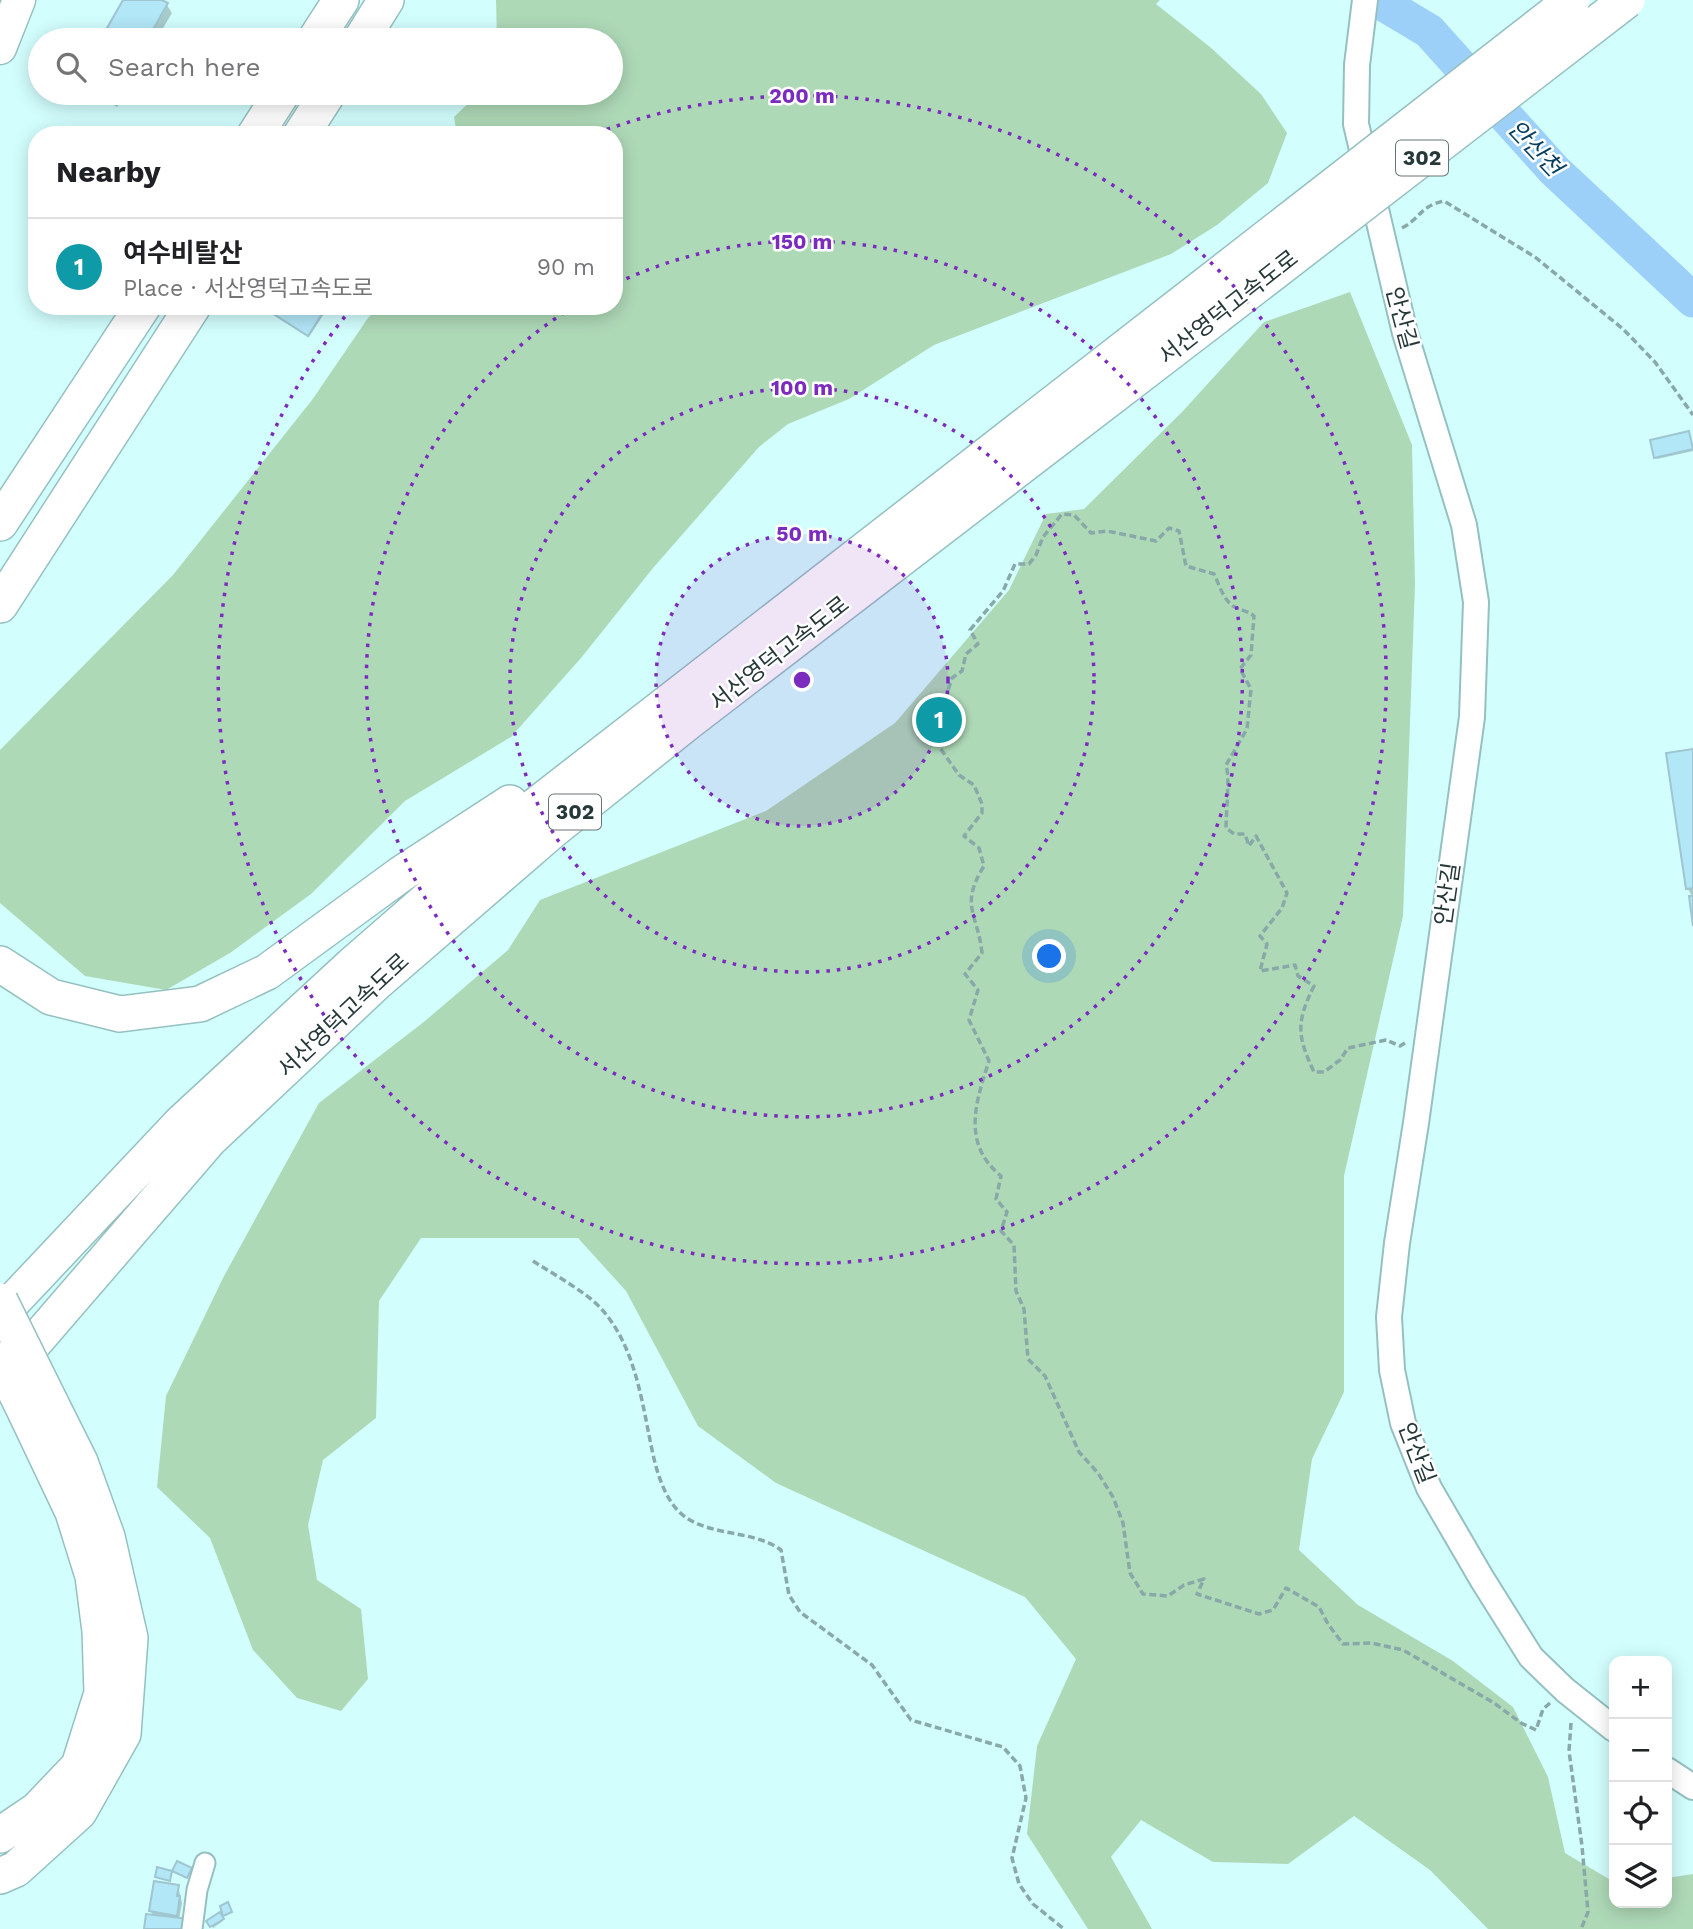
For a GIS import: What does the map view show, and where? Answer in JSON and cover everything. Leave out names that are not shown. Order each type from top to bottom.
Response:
[{"type":"highway","points":[[0,48],[19,0]]},
{"type":"highway","points":[[324,28],[341,0]]},
{"type":"highway","points":[[368,28],[386,0]]},
{"type":"highway","name":"서산영덕고속도로","points":[[0,1383],[44,1328],[209,1140],[376,983],[552,830],[1210,302],[1572,0]]},
{"type":"highway","name":"서산영덕고속도로","points":[[0,1315],[181,1123],[352,965],[530,810],[666,703],[1210,302],[1627,0]]},
{"type":"highway","points":[[261,126],[274,105]]},
{"type":"highway","points":[[308,126],[321,105]]},
{"type":"highway","points":[[0,523],[137,315]]},
{"type":"highway","points":[[0,605],[187,315]]},
{"type":"highway","points":[[0,964],[51,997],[120,1014],[200,1004],[267,972],[401,874],[666,703]]},
{"type":"highway","points":[[0,1301],[93,1576],[100,1631],[102,1693],[79,1766],[37,1810],[0,1835]]},
{"type":"highway","points":[[0,1360],[80,1462],[107,1537],[130,1637],[123,1734],[79,1812],[16,1869],[0,1876]]},
{"type":"street","name":"안산길","points":[[1365,0],[1357,65],[1356,124],[1381,239],[1412,359],[1464,524],[1476,602],[1472,717],[1429,1031],[1396,1243],[1389,1317],[1392,1370],[1403,1423],[1429,1488],[1531,1657],[1569,1693],[1609,1725]]},
{"type":"street","points":[[1672,1773],[1693,1787]]},
{"type":"street","points":[[192,1929],[197,1890],[205,1863]]},
{"type":"path","points":[[1381,239],[1410,223],[1428,204],[1444,201],[1535,257],[1623,328],[1655,362],[1693,415]]},
{"type":"path","points":[[1429,1031],[1400,1046],[1387,1040],[1348,1048],[1340,1060],[1324,1072],[1314,1072],[1304,1051],[1300,1023],[1314,986],[1298,976],[1295,965],[1260,971],[1267,944],[1260,936],[1282,908],[1287,893],[1256,836],[1249,846],[1245,834],[1234,834],[1226,828],[1229,774],[1226,765],[1247,729],[1251,689],[1240,669],[1251,655],[1254,616],[1248,611],[1233,607],[1214,574],[1186,566],[1179,531],[1169,528],[1156,541],[1107,531],[1091,533],[1074,514],[1062,514],[1043,537],[1029,564],[1015,564],[1003,591],[970,630],[978,644],[966,654],[962,671],[952,678],[947,694],[937,704],[928,723],[930,729],[945,736],[940,748],[959,775],[974,785],[982,804],[982,813],[964,836],[979,848],[984,866],[974,883],[970,904],[982,953],[965,974],[978,990],[970,1020],[989,1062],[981,1086],[974,1128],[978,1146],[987,1165],[1001,1176],[996,1199],[1007,1212],[1001,1231],[1014,1245],[1016,1291],[1024,1309],[1028,1359],[1045,1376],[1079,1452],[1113,1497],[1123,1523],[1130,1573],[1143,1594],[1168,1596],[1184,1584],[1204,1579],[1197,1594],[1259,1614],[1273,1610],[1286,1588],[1319,1607],[1343,1644],[1371,1643],[1403,1650],[1536,1730],[1543,1709],[1569,1693]]},
{"type":"path","points":[[533,1261],[591,1300],[607,1316],[623,1342],[638,1377],[654,1458],[674,1506],[694,1523],[770,1542],[781,1550],[789,1595],[800,1612],[873,1665],[911,1720],[1003,1747],[1020,1766],[1026,1798],[1012,1858],[1019,1884],[1033,1904],[1064,1929]]},
{"type":"path","points":[[1569,1693],[1569,1751],[1588,1912],[1581,1929]]},
{"type":"green space","points":[[496,0],[1160,0],[1156,4],[1210,47],[1261,94],[1287,133],[1268,183],[1217,225],[1171,254],[934,345],[849,399],[788,424],[759,447],[511,737],[405,801],[311,894],[230,953],[166,990],[85,976],[0,903],[0,750],[173,575],[312,400],[371,315],[623,315],[623,126],[456,126],[454,117],[466,105],[623,105],[623,28],[497,28]]},
{"type":"green space","points":[[1350,292],[1412,445],[1415,584],[1403,916],[1344,1176],[1344,1392],[1312,1459],[1299,1550],[1358,1605],[1453,1661],[1513,1707],[1548,1777],[1565,1853],[1609,1879],[1609,1908],[1672,1908],[1672,1877],[1693,1874],[1693,1929],[1488,1929],[1430,1870],[1354,1816],[1288,1864],[1213,1862],[1141,1820],[1111,1857],[1152,1929],[1088,1929],[1027,1834],[1037,1746],[1076,1659],[1025,1597],[776,1483],[698,1426],[626,1291],[578,1238],[421,1238],[379,1301],[376,1418],[323,1460],[308,1525],[317,1580],[361,1609],[368,1679],[341,1711],[297,1698],[253,1650],[210,1538],[157,1487],[166,1396],[224,1276],[319,1103],[425,1021],[508,950],[540,900],[766,811],[895,723],[1009,590],[1046,514],[1084,509],[1182,412],[1264,322]]},
{"type":"building","points":[[123,0],[162,0],[168,3],[154,28],[107,28]]},
{"type":"building","points":[[275,315],[321,315],[308,336]]},
{"type":"building","points":[[1689,431],[1693,449],[1654,458],[1650,440]]},
{"type":"building","points":[[1693,749],[1693,888],[1686,889],[1666,753]]},
{"type":"building","points":[[1689,896],[1693,896],[1693,926]]},
{"type":"building","points":[[177,1861],[192,1868],[187,1878],[172,1871]]},
{"type":"building","points":[[157,1867],[172,1871],[170,1881],[155,1877]]},
{"type":"building","points":[[154,1881],[179,1885],[177,1916],[149,1911]]},
{"type":"building","points":[[228,1902],[232,1912],[223,1916],[220,1906]]},
{"type":"building","points":[[220,1912],[224,1919],[210,1927],[206,1921]]},
{"type":"building","points":[[146,1914],[190,1919],[188,1929],[144,1929]]},
{"type":"waterway","name":"안산천","points":[[1377,0],[1429,31],[1554,170],[1693,300]]},
{"type":"place","name":"여수비탈산","points":[[939,720]]}]
